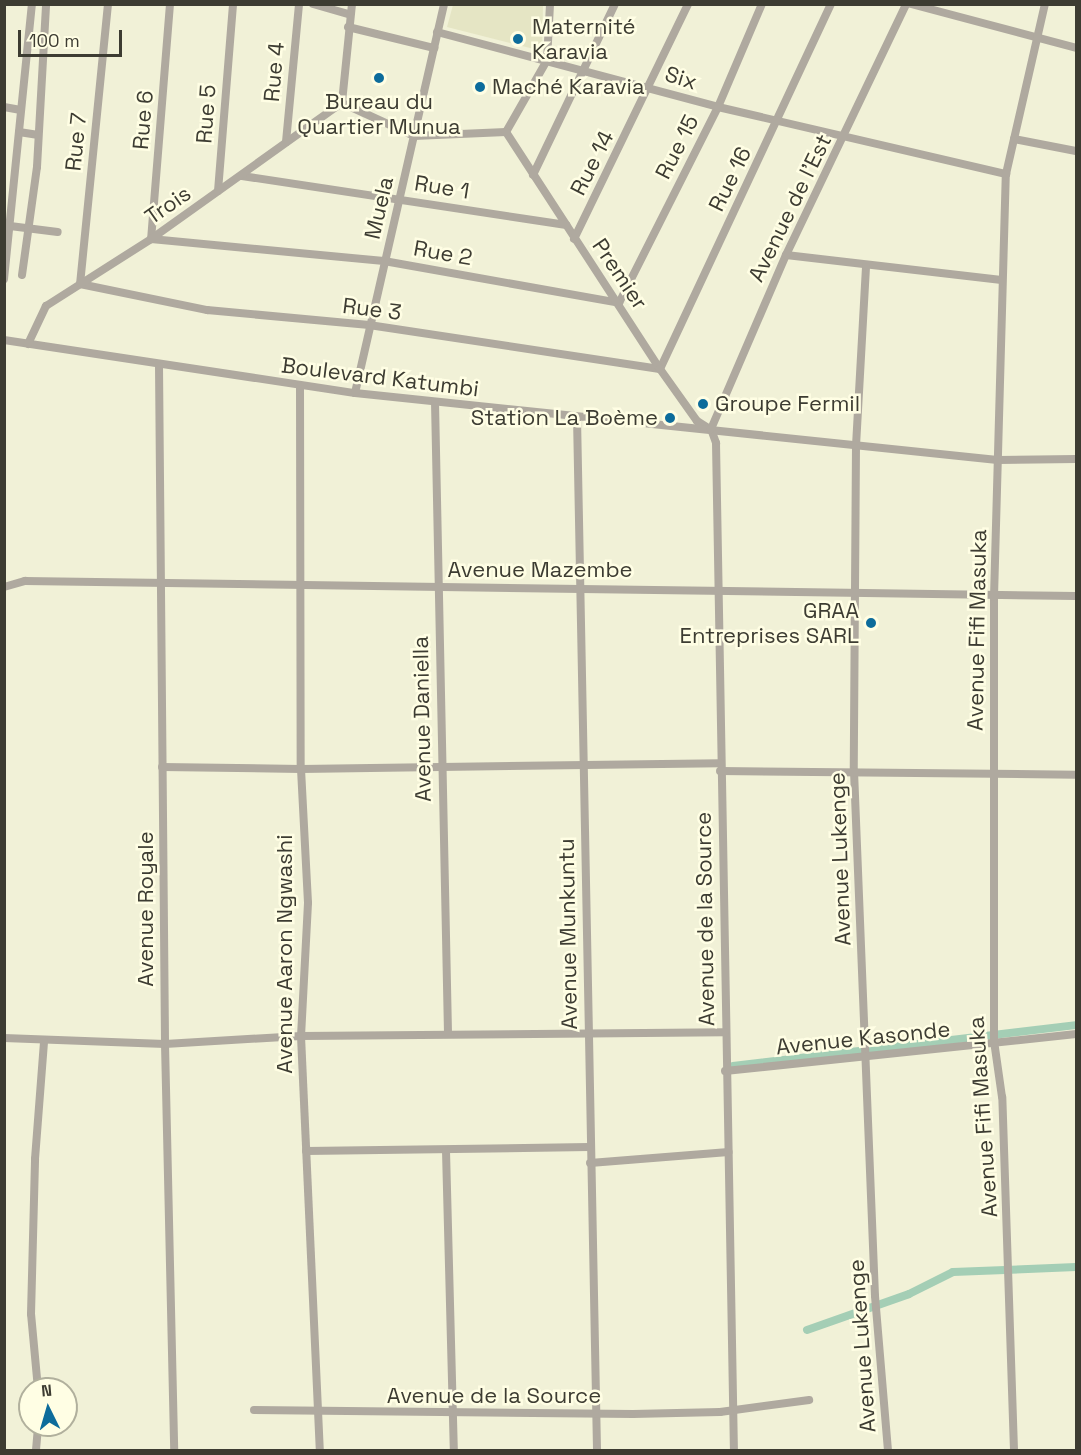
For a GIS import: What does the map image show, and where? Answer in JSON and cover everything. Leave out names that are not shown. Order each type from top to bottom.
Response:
[{"type":"street","points":[[4,279],[10,226],[9,196],[19,132],[32,4]]},
{"type":"street","points":[[22,275],[29,229],[46,4]]},
{"type":"street","name":"Rue 7","points":[[80,284],[108,4]]},
{"type":"street","name":"Rue 6","points":[[151,239],[170,4]]},
{"type":"street","name":"Rue 5","points":[[218,191],[233,4]]},
{"type":"street","name":"Rue 4","points":[[286,142],[299,4]]},
{"type":"street","points":[[313,4],[350,9],[342,103],[414,136],[506,132],[547,60],[550,4]]},
{"type":"street","name":"Muela","points":[[355,393],[444,4]]},
{"type":"street","points":[[533,175],[586,71],[615,4]]},
{"type":"street","name":"Rue 14","points":[[574,239],[650,87],[688,4]]},
{"type":"street","name":"Rue 15","points":[[619,303],[718,107],[762,4]]},
{"type":"street","name":"Rue 16","points":[[660,369],[831,4]]},
{"type":"street","name":"Avenue de l'Est","points":[[711,429],[786,255],[845,136],[906,4]]},
{"type":"street","points":[[911,4],[1077,48]]},
{"type":"street","name":"Avenue Fifi Masuka","points":[[1014,1450],[1010,1260],[1002,1097],[994,1041],[994,597],[1006,174],[1045,4]]},
{"type":"street","points":[[348,27],[434,48]]},
{"type":"street","name":"Six","points":[[437,32],[718,107],[1006,174]]},
{"type":"street","name":"Trois","points":[[28,344],[46,306],[151,239],[342,103]]},
{"type":"street","points":[[4,107],[21,110]]},
{"type":"street","points":[[19,132],[37,135]]},
{"type":"street","name":"Premier","points":[[506,132],[660,369],[697,421],[711,429]]},
{"type":"street","points":[[1014,139],[1077,151]]},
{"type":"street","name":"Rue 1","points":[[242,176],[400,198],[566,225]]},
{"type":"street","points":[[10,226],[58,232]]},
{"type":"street","name":"Rue 2","points":[[151,239],[384,261],[619,303]]},
{"type":"street","points":[[786,255],[866,267],[1002,280]]},
{"type":"street","name":"Avenue Lukenge","points":[[866,267],[856,446],[854,771],[875,1296],[888,1450]]},
{"type":"street","name":"Rue 3","points":[[80,284],[207,310],[369,325],[660,369]]},
{"type":"street","name":"Boulevard Katumbi","points":[[4,340],[159,366],[435,402],[998,460],[1077,459]]},
{"type":"street","name":"Avenue Royale","points":[[159,366],[165,1044],[174,1450]]},
{"type":"street","name":"Avenue Aaron Ngwashi","points":[[300,386],[301,769],[308,903],[301,1036],[320,1450]]},
{"type":"street","name":"Avenue Daniella","points":[[435,402],[440,764],[448,1035]]},
{"type":"street","name":"Avenue Munkuntu","points":[[577,417],[597,1450]]},
{"type":"street","name":"Avenue de la Source","points":[[711,429],[716,443],[716,590],[734,1450]]},
{"type":"street","name":"Avenue Mazembe","points":[[4,587],[25,581],[716,590],[994,597],[1077,596]]},
{"type":"street","points":[[162,767],[301,769],[440,764],[583,765],[1077,775]]},
{"type":"street","points":[[4,1038],[165,1044],[301,1036],[725,1032]]},
{"type":"street","name":"Avenue Kasonde","points":[[725,1071],[1077,1034]]},
{"type":"street","points":[[37,1377],[31,1303],[35,1160],[44,1041]]},
{"type":"street","points":[[306,1151],[446,1151],[590,1147]]},
{"type":"street","points":[[446,1151],[454,1450]]},
{"type":"street","points":[[590,1163],[729,1152]]},
{"type":"street","name":"Avenue de la Source","points":[[254,1410],[318,1413],[596,1414],[734,1409],[808,1400]]},
{"type":"shaded area","name":"Maternité Karavia","points":[[453,5],[543,5],[542,51],[447,27]]},
{"type":"waterway","points":[[733,1066],[1076,1025]]},
{"type":"waterway","points":[[807,1330],[909,1294],[953,1272],[1076,1267]]},
{"type":"place","name":"Maternité Karavia","points":[[518,39]]},
{"type":"place","name":"Bureau du Quartier Munua","points":[[379,78]]},
{"type":"place","name":"Maché Karavia","points":[[480,87]]},
{"type":"place","name":"Groupe Fermil","points":[[703,404]]},
{"type":"place","name":"Station La Boème","points":[[670,418]]},
{"type":"place","name":"GRAA Entreprises SARL","points":[[871,623]]}]
